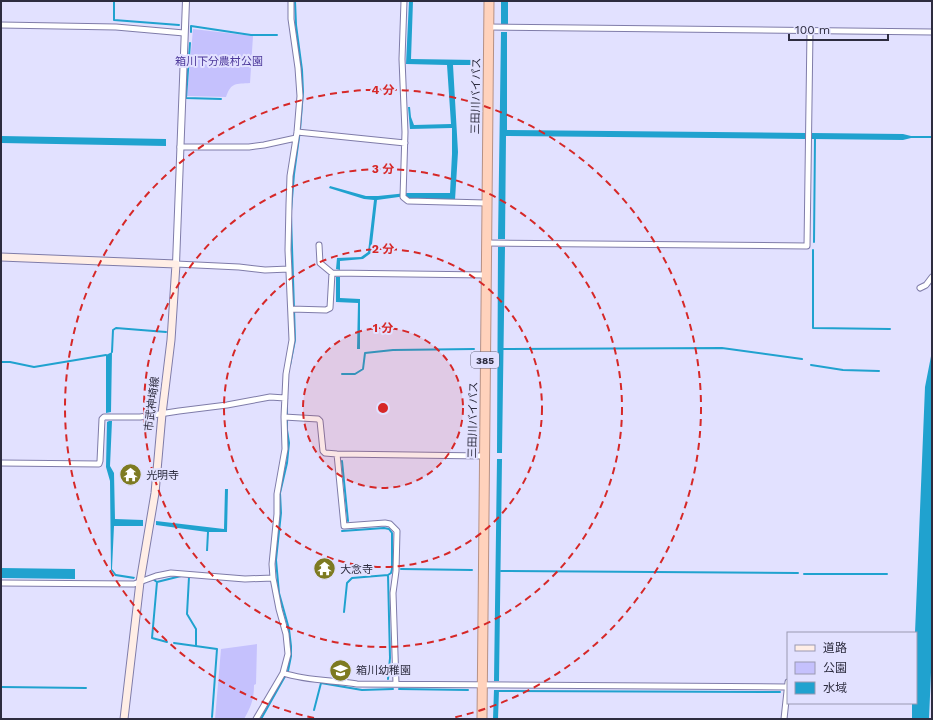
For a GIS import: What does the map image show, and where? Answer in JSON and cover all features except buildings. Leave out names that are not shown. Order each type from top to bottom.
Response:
[{"type":"highway","name":"三田川バイパス","points":[[482,719],[489,1]]},
{"type":"main road","points":[[1,257],[176,264]]},
{"type":"main road","name":"市武神埼線","points":[[125,719],[140,582],[155,493],[162,414],[171,340],[176,264]]},
{"type":"street","points":[[186,1],[176,264],[239,267],[265,270],[289,269]]},
{"type":"street","points":[[256,719],[286,674],[288,654],[286,634],[279,609],[272,564],[277,514],[277,494],[285,449],[287,417],[285,398],[286,374],[292,340],[294,309],[289,269],[290,176],[298,134],[300,96],[298,68],[291,19],[291,1]]},
{"type":"street","points":[[404,1],[402,59],[405,143],[404,195],[408,201],[486,203]]},
{"type":"street","points":[[1,26],[116,27],[184,33]]},
{"type":"street","points":[[489,28],[932,32]]},
{"type":"street","points":[[487,243],[807,246],[810,31]]},
{"type":"street","points":[[180,147],[249,147],[264,145],[298,134],[405,143]]},
{"type":"street","points":[[319,245],[320,263],[332,273],[486,275]]},
{"type":"street","points":[[294,309],[326,310],[330,308],[332,273]]},
{"type":"street","points":[[920,288],[926,285],[932,277]]},
{"type":"street","points":[[1,463],[98,464],[100,462],[102,419],[104,417],[140,417],[227,405],[270,397],[285,398]]},
{"type":"street","points":[[287,417],[318,419],[320,421],[323,451],[325,453],[484,456]]},
{"type":"street","points":[[337,454],[344,526],[385,523],[390,524],[397,531],[396,571],[393,593],[396,684]]},
{"type":"street","points":[[1,582],[120,585],[134,584],[156,576],[171,573],[245,579],[273,578]]},
{"type":"street","points":[[286,674],[357,684],[787,685],[784,719]]},
{"type":"green space","name":"箱川下分農村公園","points":[[193,29],[253,36],[250,83],[232,86],[226,97],[187,96]]},
{"type":"green space","points":[[257,644],[256,684],[254,685],[253,699],[244,719],[215,719],[221,649]]},
{"type":"water","points":[[409,1],[413,1],[411,59],[477,60],[477,65],[453,65],[458,152],[455,200],[408,198],[406,196],[377,200],[371,253],[363,259],[340,261],[340,270],[336,269],[337,258],[361,257],[368,252],[374,200],[364,199],[329,188],[330,186],[366,196],[407,193],[450,193],[452,128],[410,129],[408,107],[410,107],[414,125],[451,124],[447,65],[406,64]]},
{"type":"water","points":[[501,1],[508,1],[508,24],[501,24]]},
{"type":"water","points":[[501,32],[507,32],[507,130],[806,133],[806,139],[506,136],[505,239],[498,239]]},
{"type":"water","points":[[812,133],[903,134],[911,136],[932,136],[932,138],[911,138],[903,140],[812,139]]},
{"type":"water","points":[[1,136],[166,139],[166,146],[1,143]]},
{"type":"water","points":[[498,247],[505,247],[502,453],[497,453]]},
{"type":"water","points":[[336,277],[340,277],[340,298],[360,299],[360,349],[357,349],[358,303],[336,302]]},
{"type":"water","points":[[932,351],[932,649],[929,719],[912,719],[912,704],[917,704],[917,632],[915,632],[925,387]]},
{"type":"water","points":[[112,352],[111,412],[106,413],[106,355]]},
{"type":"water","points":[[112,421],[110,466],[114,473],[115,519],[143,520],[143,526],[114,526],[112,569],[116,574],[135,577],[134,579],[115,576],[111,570],[110,481],[106,467],[107,422]]},
{"type":"water","points":[[497,459],[502,459],[499,681],[494,681]]},
{"type":"water","points":[[225,489],[228,489],[227,532],[209,532],[208,551],[206,551],[207,532],[156,525],[156,521],[224,529]]},
{"type":"water","points":[[1,568],[75,569],[75,579],[1,578]]},
{"type":"water","points":[[494,690],[499,690],[498,719],[493,719]]},
{"type":"waterway","points":[[114,1],[114,20],[179,25]]},
{"type":"waterway","points":[[291,211],[303,92],[295,1]]},
{"type":"waterway","points":[[191,32],[191,26],[251,35],[277,35]]},
{"type":"waterway","points":[[190,43],[186,98],[221,99]]},
{"type":"waterway","points":[[814,242],[815,138]]},
{"type":"waterway","points":[[290,365],[295,340],[291,216]]},
{"type":"waterway","points":[[813,250],[813,328],[890,329]]},
{"type":"waterway","points":[[112,352],[113,330],[116,328],[166,332]]},
{"type":"waterway","points":[[501,349],[722,348],[802,359]]},
{"type":"waterway","points":[[342,374],[355,374],[363,369],[365,353],[393,350],[474,349]]},
{"type":"waterway","points":[[1,362],[10,362],[34,367],[106,355]]},
{"type":"waterway","points":[[811,365],[843,370],[879,371]]},
{"type":"waterway","points":[[261,719],[288,671],[291,656],[289,629],[279,593],[276,560],[281,513],[280,493],[287,463],[289,443],[287,430],[287,399]]},
{"type":"waterway","points":[[342,461],[348,521]]},
{"type":"waterway","points":[[342,531],[384,528],[389,529],[392,533],[392,569],[391,573],[388,575],[390,658],[388,679]]},
{"type":"waterway","points":[[401,569],[472,570]]},
{"type":"waterway","points":[[501,571],[798,573]]},
{"type":"waterway","points":[[804,574],[887,574]]},
{"type":"waterway","points":[[344,612],[347,583],[352,578],[388,575]]},
{"type":"waterway","points":[[157,582],[181,576]]},
{"type":"waterway","points":[[189,577],[187,614],[196,629],[196,645]]},
{"type":"waterway","points":[[154,580],[157,582],[152,638],[167,642]]},
{"type":"waterway","points":[[174,643],[217,649],[212,717]]},
{"type":"waterway","points":[[314,710],[321,683],[362,690],[393,689]]},
{"type":"waterway","points":[[1,687],[86,688]]},
{"type":"waterway","points":[[399,689],[468,690]]},
{"type":"waterway","points":[[499,691],[780,692]]},
{"type":"place","name":"光明寺","points":[[130,475]]},
{"type":"place","name":"大念寺","points":[[325,569]]},
{"type":"place","name":"箱川幼稚園","points":[[341,670]]}]
